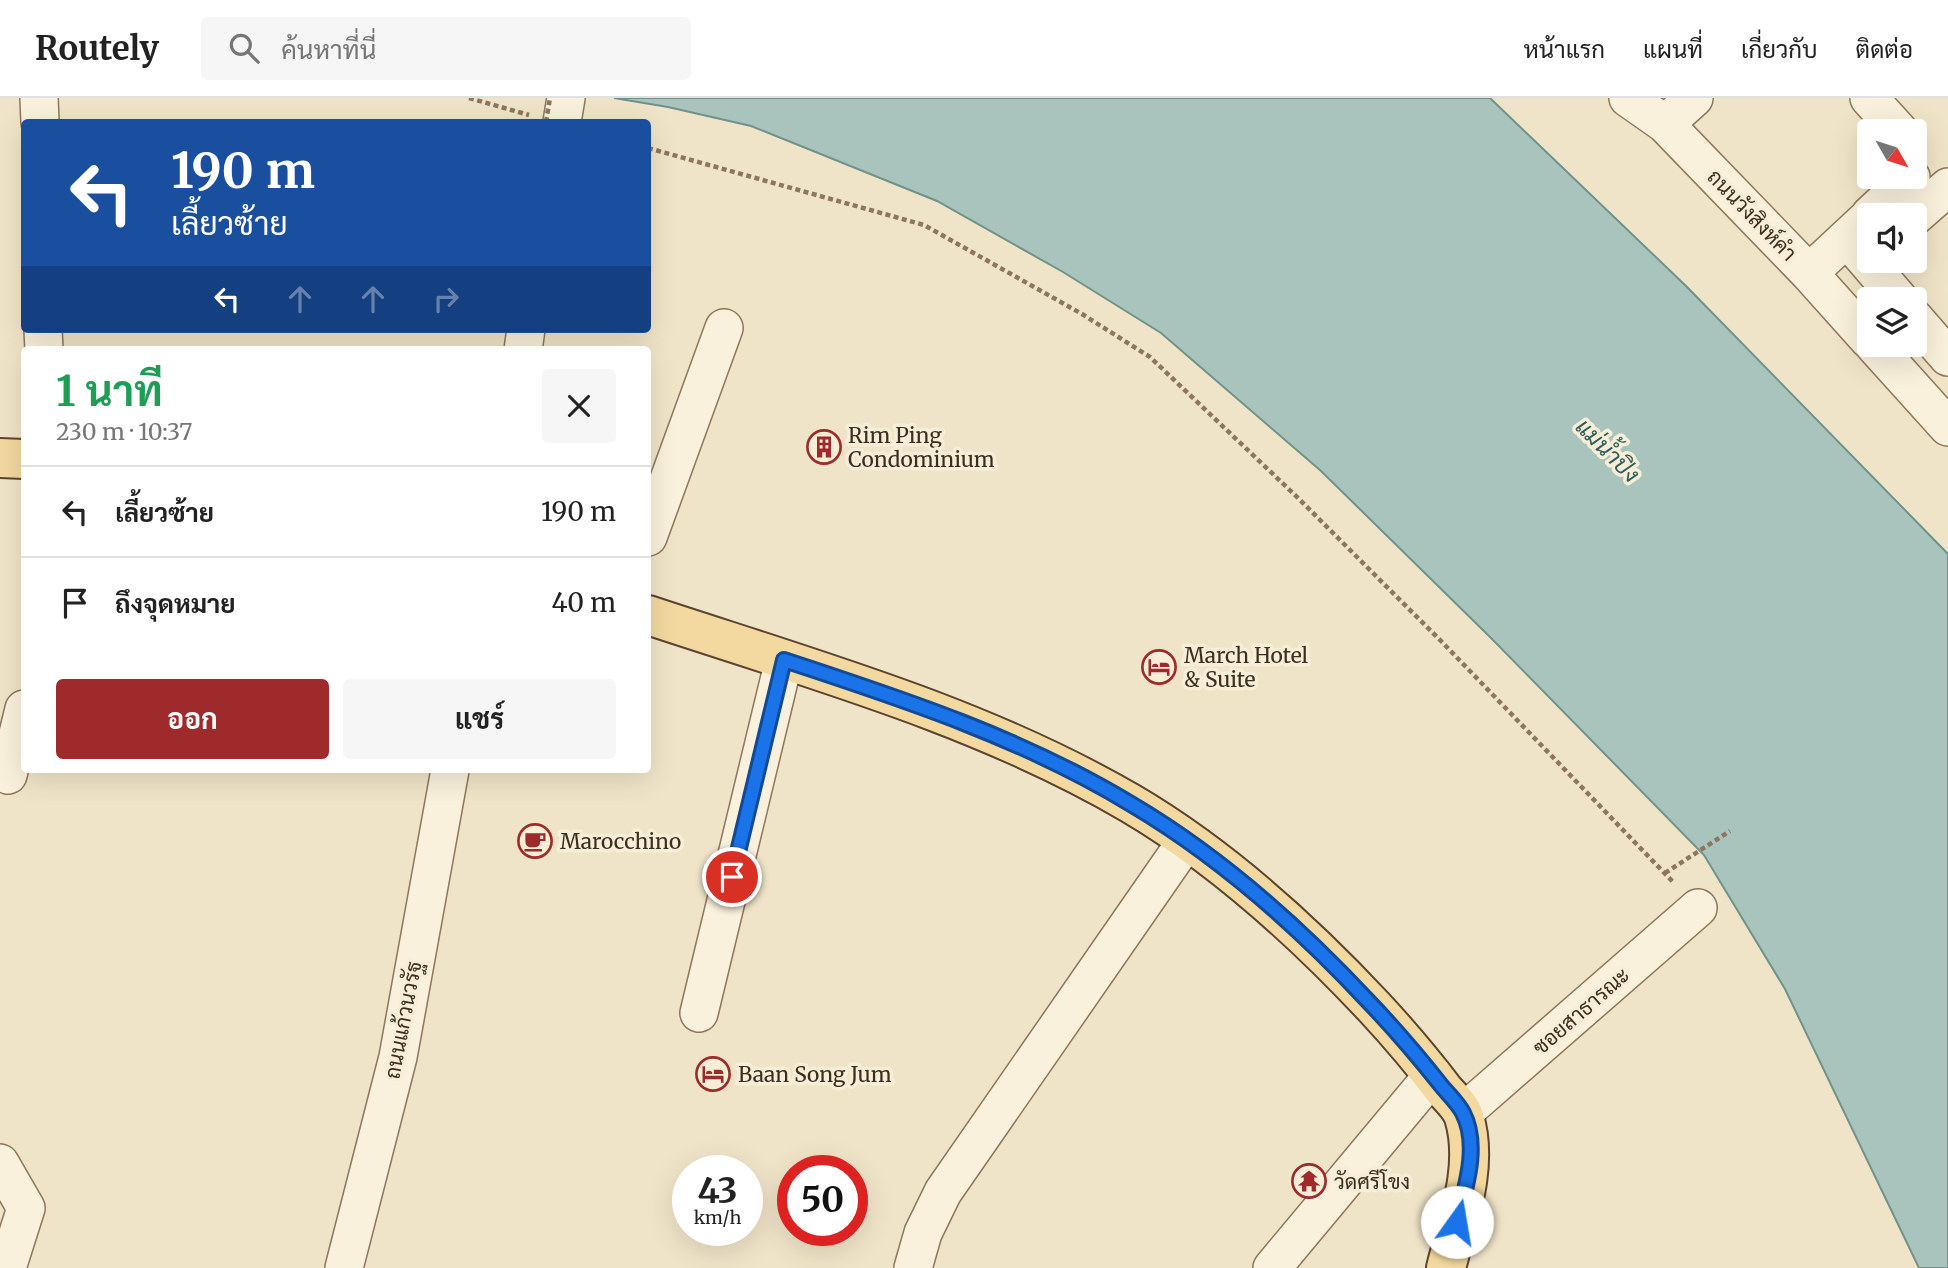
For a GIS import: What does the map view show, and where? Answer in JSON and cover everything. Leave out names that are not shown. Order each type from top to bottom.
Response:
[{"type":"main road","points":[[0,458],[21,459]]},
{"type":"main road","points":[[651,616],[868,688],[977,729],[1065,768],[1131,803],[1187,839],[1267,902],[1331,962],[1399,1034],[1463,1113],[1470,1143],[1468,1177],[1446,1268]]},
{"type":"street","points":[[39,98],[40,119]]},
{"type":"street","name":"ถนนวังสิงห์คำ","points":[[1628,98],[1665,124],[1857,327]]},
{"type":"street","points":[[1665,124],[1694,98]]},
{"type":"street","points":[[1869,98],[1888,119]]},
{"type":"street","points":[[1894,203],[1908,189]]},
{"type":"street","points":[[1809,274],[1857,238]]},
{"type":"street","points":[[651,529],[724,328]]},
{"type":"street","points":[[1927,333],[1948,357]]},
{"type":"street","points":[[1885,357],[1948,427]]},
{"type":"street","points":[[1921,397],[1948,373]]},
{"type":"street","points":[[699,1013],[784,660]]},
{"type":"street","points":[[8,775],[21,721]]},
{"type":"street","name":"ถนนแก้วนวรัฐ","points":[[344,1268],[398,1057],[449,773]]},
{"type":"street","points":[[913,1268],[923,1233],[943,1192],[1187,839]]},
{"type":"street","name":"ซอยสาธารณะ","points":[[1463,1113],[1698,908]]},
{"type":"street","points":[[1272,1268],[1433,1075]]},
{"type":"street","points":[[0,1163],[26,1208],[7,1268]]},
{"type":"path","points":[[469,98],[551,117],[550,98]]},
{"type":"path","points":[[651,149],[924,225],[1082,314],[1150,357],[1296,496],[1698,908]]},
{"type":"path","points":[[1665,873],[1730,831]]},
{"type":"water","name":"แม่น้ำปิง","points":[[614,98],[1490,98],[1686,286],[1948,554],[1948,1268],[1919,1268],[1785,989],[1704,855],[1490,637],[1321,471],[1161,333],[1063,272],[937,201],[751,126]]},
{"type":"place","name":"Rim Ping Condominium","points":[[824,447]]},
{"type":"place","name":"March Hotel & Suite","points":[[1159,667]]},
{"type":"place","name":"Marocchino","points":[[535,841]]},
{"type":"place","name":"Baan Song Jum","points":[[713,1074]]},
{"type":"place","name":"วัดศรีโขง","points":[[1309,1181]]},
{"type":"route","points":[[732,877],[784,660],[977,729],[1065,768],[1131,803],[1187,839],[1267,902],[1340,971],[1399,1034],[1463,1113],[1470,1143],[1468,1177],[1457,1222]]}]
